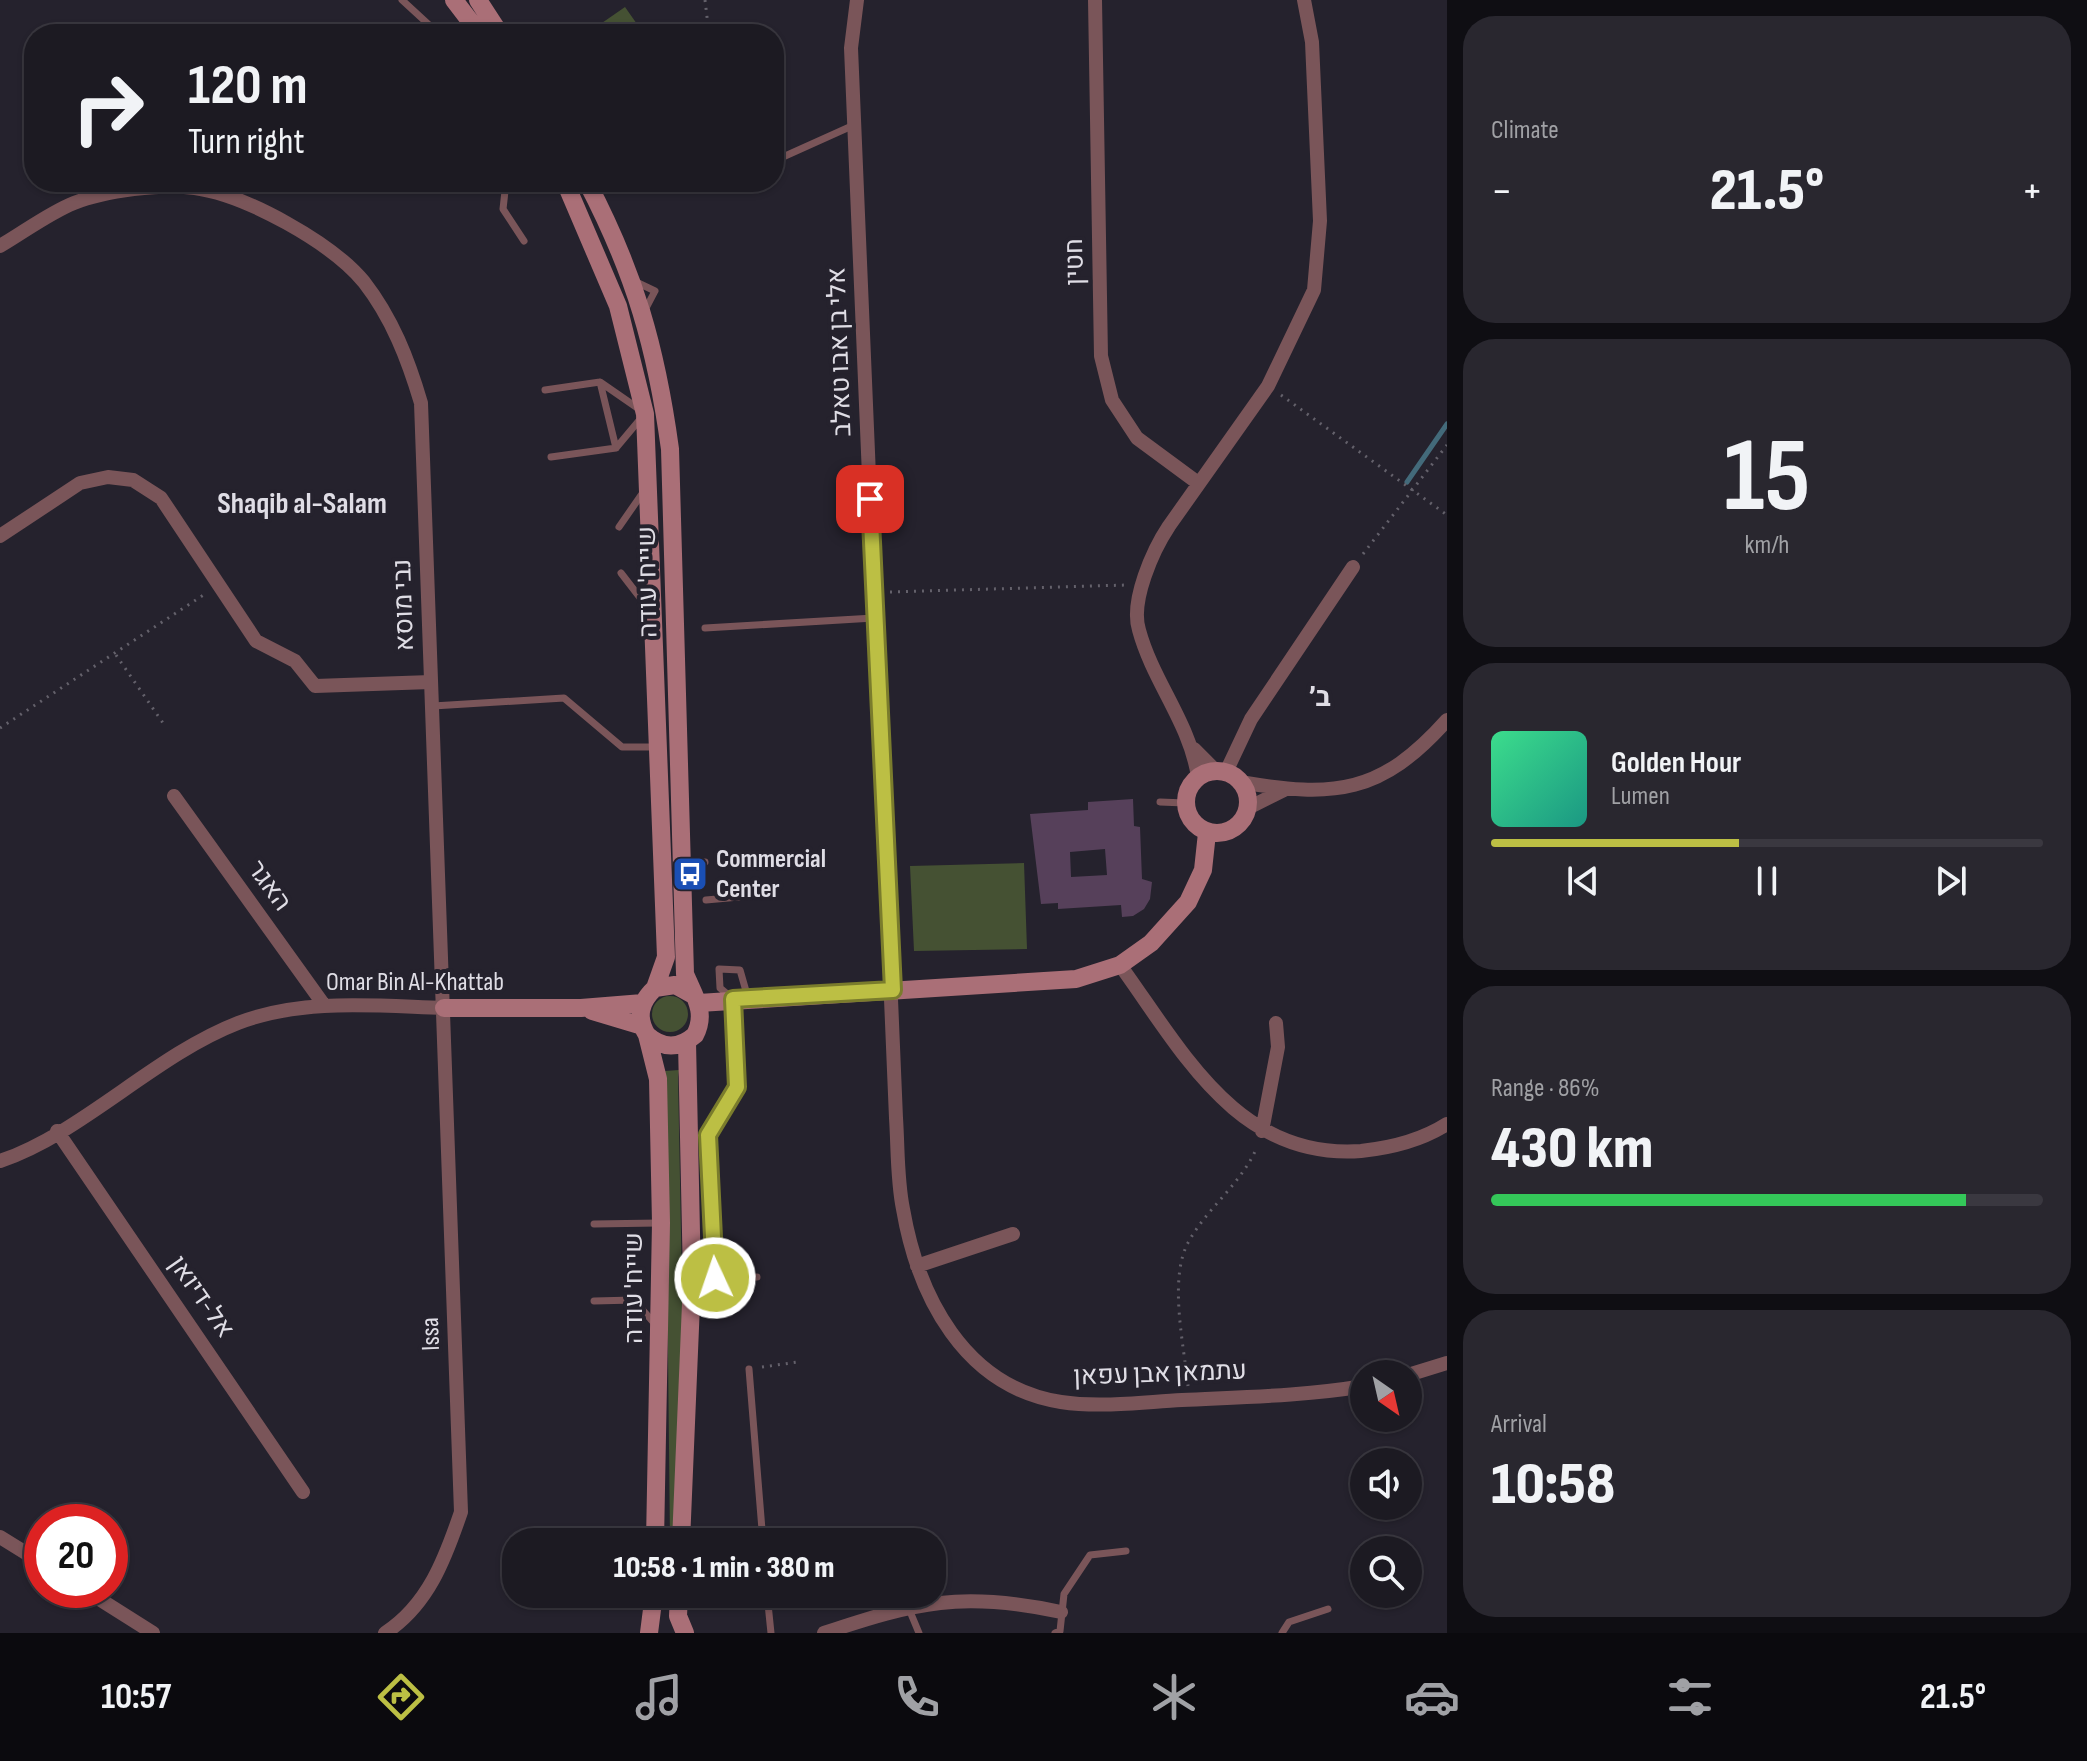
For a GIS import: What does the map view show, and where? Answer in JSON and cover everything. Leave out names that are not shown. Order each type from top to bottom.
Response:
[{"type":"main road","points":[[454,0],[472,24]]},
{"type":"main road","points":[[478,0],[494,24]]},
{"type":"main road","name":"שייח' עודה","points":[[569,192],[618,306],[645,414],[666,957],[649,995]]},
{"type":"main road","name":"שייח' עודה","points":[[592,192],[633,280],[660,374],[670,449],[685,974],[696,999]]},
{"type":"main road","points":[[1220,776],[1248,797],[1248,808],[1237,826],[1218,834],[1207,833],[1191,821],[1185,803],[1187,793],[1220,776]]},
{"type":"main road","points":[[687,1042],[664,1046],[644,1031],[649,995],[675,985],[696,999],[741,999],[1076,979],[1120,965],[1151,943],[1188,902],[1203,870],[1207,833]]},
{"type":"main road","name":"Omar Bin Al-Khattab","points":[[444,1008],[581,1008],[649,995]]},
{"type":"main road","points":[[696,999],[700,1026]]},
{"type":"main road","points":[[682,1528],[692,1280],[687,1042],[700,1026],[741,999]]},
{"type":"main road","name":"Omar Bin Al-Khattab","points":[[581,1008],[644,1031]]},
{"type":"main road","name":"שייח' עודה","points":[[644,1031],[658,1079],[661,1330],[655,1528]]},
{"type":"main road","points":[[649,1633],[652,1608]]},
{"type":"main road","points":[[678,1608],[678,1616],[685,1633]]},
{"type":"street","name":"אלי בן אבו טאלב","points":[[857,0],[851,48],[874,618],[893,990]]},
{"type":"street","name":"חטין","points":[[1095,0],[1101,356],[1112,400],[1137,438],[1198,483]]},
{"type":"street","points":[[1304,0],[1312,42],[1319,251],[1314,290],[1268,386],[1155,547],[1142,584],[1137,627],[1194,749],[1220,776],[1284,789],[1339,789],[1372,781],[1417,754],[1447,720]]},
{"type":"street","name":"נבי מוסא","points":[[0,246],[75,203],[128,192]]},
{"type":"street","name":"נבי מוסא","points":[[208,192],[267,212],[324,245],[362,280],[384,312],[407,357],[421,403],[444,1008]]},
{"type":"street","points":[[0,536],[80,483],[108,477],[133,480],[161,498],[256,641],[295,661],[315,686],[431,682]]},
{"type":"street","points":[[1220,776],[1251,719],[1353,567]]},
{"type":"street","points":[[1248,808],[1284,789]]},
{"type":"street","name":"האגר","points":[[174,796],[324,1005]]},
{"type":"street","points":[[1120,965],[1212,1091],[1262,1131],[1328,1153],[1382,1149],[1433,1133],[1447,1124]]},
{"type":"street","name":"עתמאן אבן עפאן","points":[[893,990],[902,1206],[917,1266],[946,1328],[971,1358],[997,1379],[1061,1402],[1189,1399],[1350,1387]]},
{"type":"street","name":"Omar Bin Al-Khattab","points":[[0,1161],[57,1131],[186,1049],[239,1022],[324,1005],[444,1008]]},
{"type":"street","name":"Issa","points":[[385,1633],[423,1599],[446,1555],[461,1512],[444,1008]]},
{"type":"street","points":[[1262,1131],[1278,1047],[1276,1023]]},
{"type":"street","name":"אל-דיואן","points":[[57,1131],[303,1492]]},
{"type":"street","points":[[917,1266],[1013,1234]]},
{"type":"street","points":[[1422,1371],[1447,1363]]},
{"type":"street","points":[[0,1537],[24,1552]]},
{"type":"street","points":[[946,1601],[964,1598],[1061,1612]]},
{"type":"street","points":[[113,1608],[153,1633]]},
{"type":"street","points":[[824,1633],[902,1608]]},
{"type":"lane","points":[[402,0],[428,24]]},
{"type":"lane","points":[[784,156],[854,125]]},
{"type":"lane","points":[[505,192],[503,209],[524,241]]},
{"type":"lane","points":[[600,382],[616,448]]},
{"type":"lane","points":[[545,390],[600,382],[645,414],[616,448],[551,457]]},
{"type":"lane","points":[[619,527],[650,483]]},
{"type":"lane","points":[[621,573],[655,616]]},
{"type":"lane","points":[[705,628],[874,618]]},
{"type":"lane","points":[[433,706],[564,698],[622,747],[659,747]]},
{"type":"lane","points":[[1160,802],[1185,803]]},
{"type":"lane","points":[[681,863],[705,862]]},
{"type":"lane","points":[[706,900],[739,897]]},
{"type":"lane","points":[[689,1151],[708,1135],[737,1087],[741,999],[740,970],[719,969],[720,988],[741,999]]},
{"type":"lane","points":[[687,1121],[699,1133],[708,1135]]},
{"type":"lane","points":[[708,1135],[715,1278]]},
{"type":"lane","points":[[594,1224],[661,1223]]},
{"type":"lane","points":[[692,1280],[757,1277]]},
{"type":"lane","points":[[594,1301],[634,1300],[661,1330]]},
{"type":"lane","points":[[749,1369],[762,1528]]},
{"type":"lane","points":[[1055,1633],[1060,1631],[1064,1594],[1090,1555],[1126,1551]]},
{"type":"lane","points":[[768,1608],[771,1633]]},
{"type":"lane","points":[[909,1608],[919,1633]]},
{"type":"lane","points":[[1282,1633],[1289,1622],[1328,1609]]},
{"type":"path","points":[[705,0],[708,24]]},
{"type":"path","points":[[1268,386],[1447,515]]},
{"type":"path","points":[[1353,567],[1447,445]]},
{"type":"path","points":[[873,592],[1142,584]]},
{"type":"path","points":[[0,728],[110,655],[116,655],[218,585]]},
{"type":"path","points":[[116,655],[163,723]]},
{"type":"path","points":[[1189,1399],[1178,1280],[1181,1259],[1189,1240],[1250,1159],[1262,1131]]},
{"type":"path","points":[[749,1369],[798,1362]]},
{"type":"green space","points":[[625,7],[637,24],[600,24]]},
{"type":"green space","points":[[1024,863],[1027,949],[914,951],[910,866]]},
{"type":"green space","points":[[670,996],[683,1001],[688,1014],[683,1027],[670,1032],[657,1027],[652,1014],[657,1001]]},
{"type":"green space","points":[[679,1070],[687,1528],[670,1528],[665,1071]]},
{"type":"building","points":[[1133,799],[1134,826],[1140,827],[1142,879],[1152,882],[1150,899],[1144,909],[1133,916],[1122,917],[1121,905],[1058,909],[1058,903],[1041,904],[1030,814],[1088,810],[1088,802]],"holes":[[[1105,849],[1107,875],[1071,877],[1070,852]]]},
{"type":"waterway","points":[[1407,482],[1447,424]]},
{"type":"place","name":"Commercial Center","points":[[690,874]]},
{"type":"district","name":"Shaqib al-Salam","points":[[302,504]]},
{"type":"district","name":"ב׳","points":[[1320,697]]},
{"type":"route","points":[[715,1278],[708,1135],[737,1087],[733,999],[893,990],[870,499]]}]
